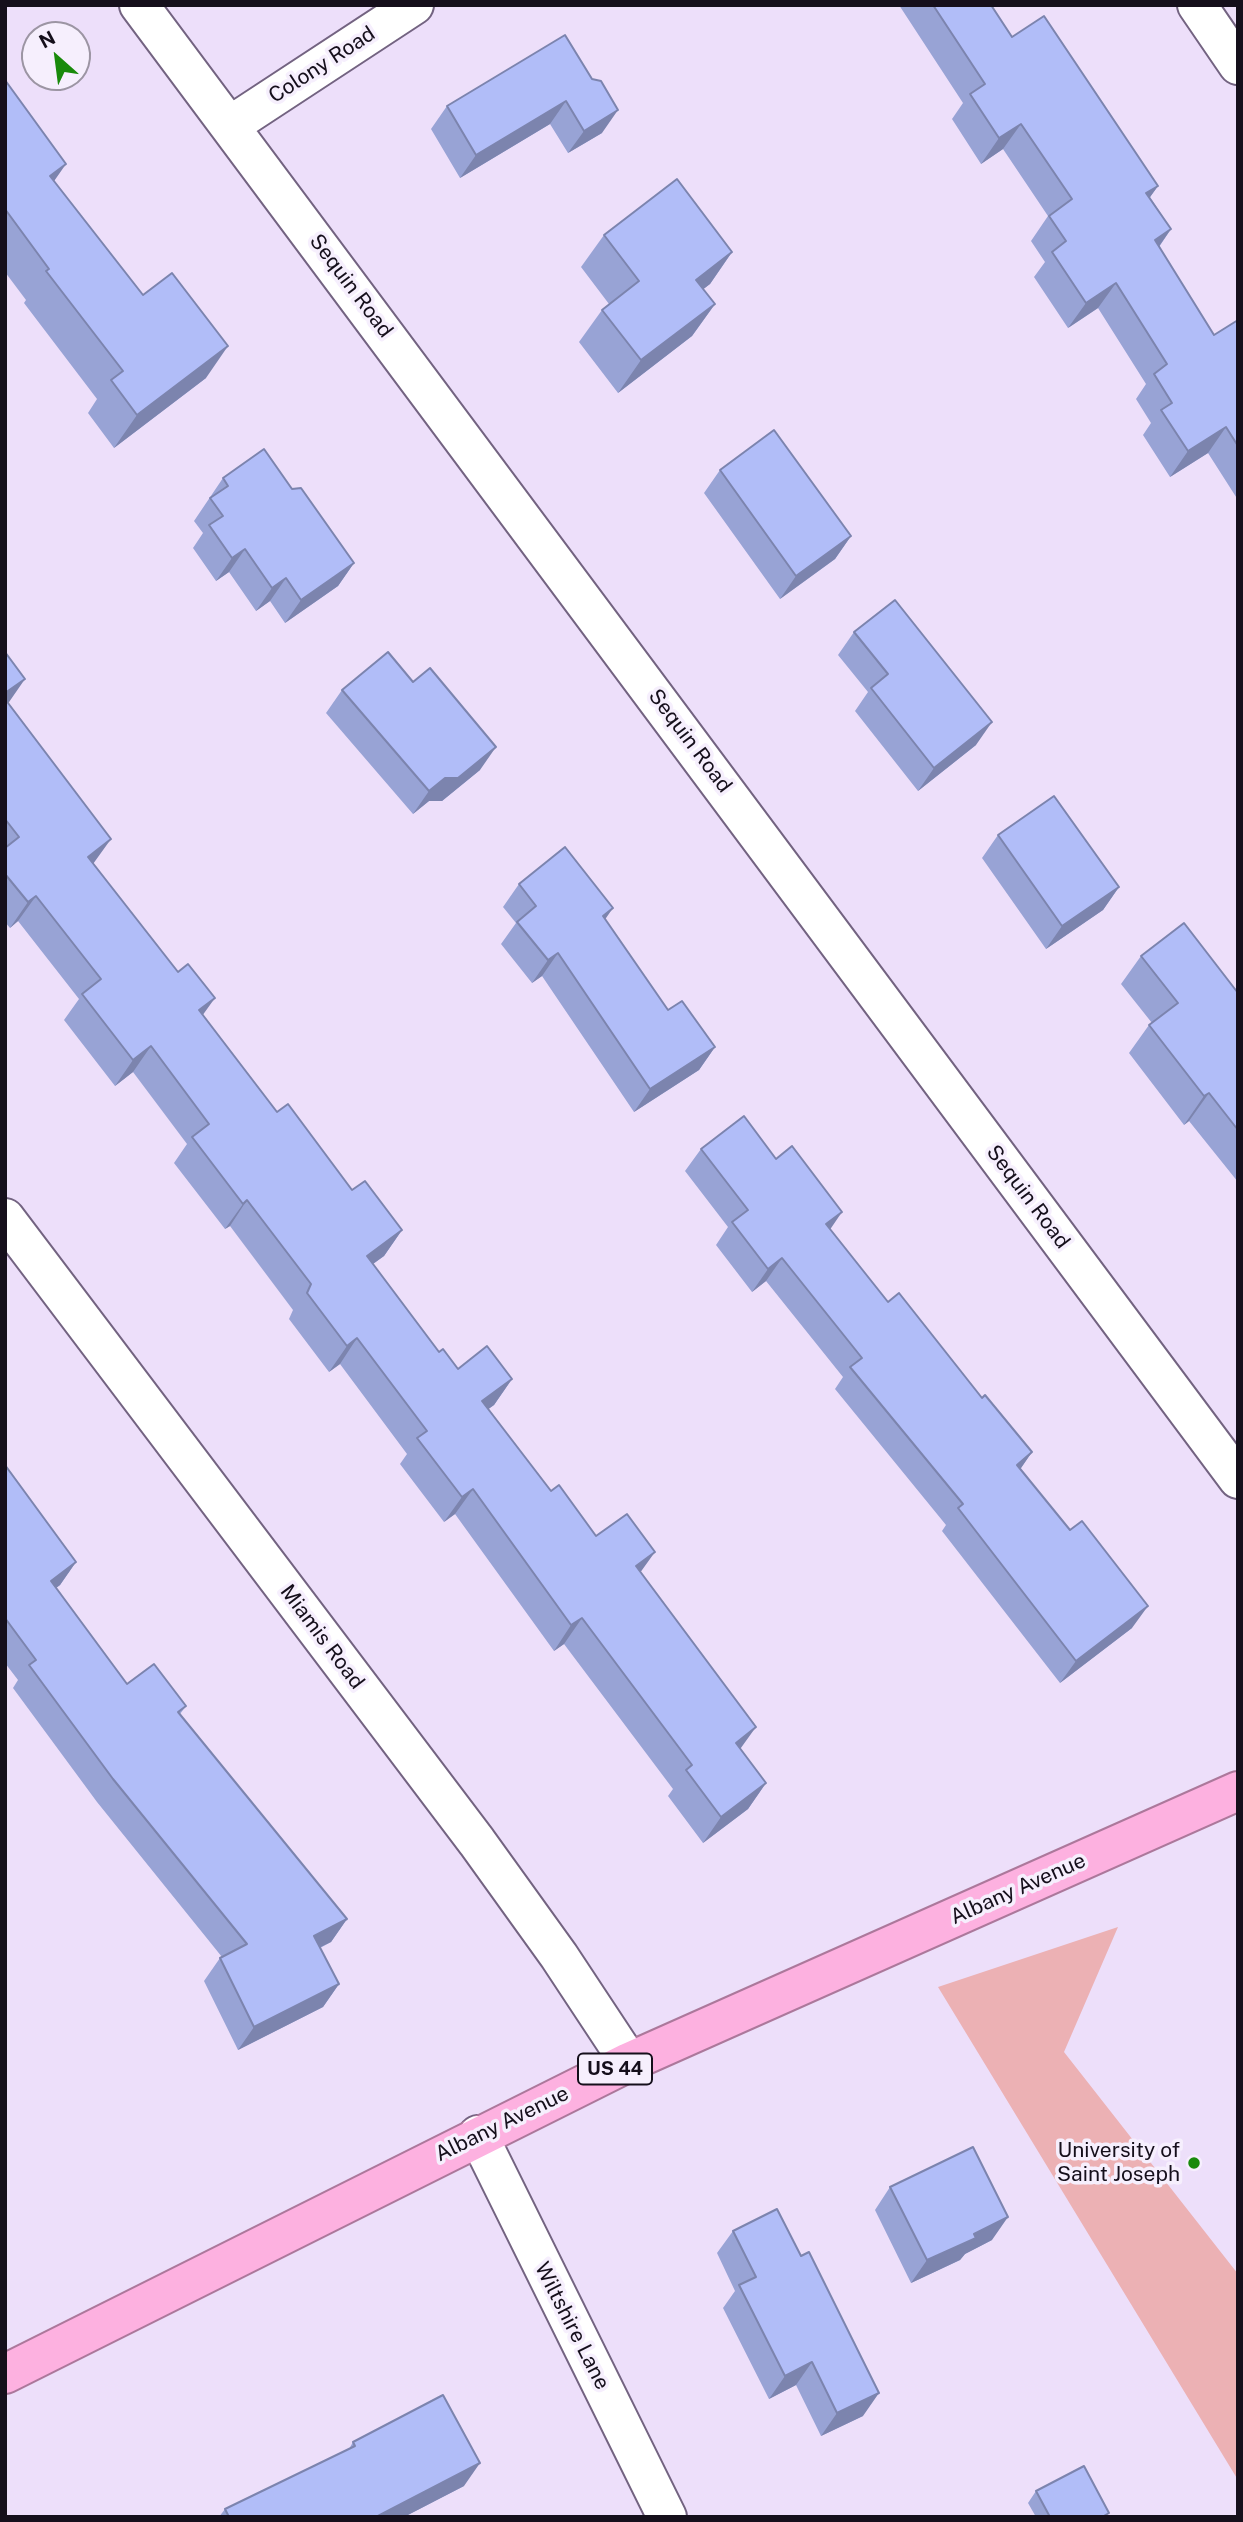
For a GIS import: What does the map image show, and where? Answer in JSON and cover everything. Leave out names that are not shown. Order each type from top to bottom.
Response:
[{"type":"highway","name":"Albany Avenue","points":[[5,2374],[478,2135],[629,2062],[1238,1791]]},
{"type":"street","name":"Sequin Road","points":[[139,5],[1238,1479]]},
{"type":"street","name":"Colony Road","points":[[231,125],[414,5]]},
{"type":"street","points":[[1198,5],[1238,65]]},
{"type":"street","name":"Miamis Road","points":[[5,1218],[477,1842],[559,1956],[629,2062]]},
{"type":"street","name":"Wiltshire Lane","points":[[478,2135],[667,2517]]},
{"type":"shaded area","points":[[1118,1927],[1064,2052],[1238,2274],[1238,2480],[938,1987]]},
{"type":"building","points":[[933,5],[991,5],[1012,37],[1044,16],[1158,186],[1146,193],[1171,229],[1155,240],[1214,335],[1238,320],[1238,446],[1226,427],[1188,451],[1161,410],[1172,403],[1154,374],[1167,364],[1116,283],[1086,303],[1052,252],[1066,241],[1049,216],[1072,199],[1021,124],[999,138],[970,94],[985,84]]},
{"type":"building","points":[[565,35],[592,79],[601,81],[618,110],[584,131],[566,101],[476,155],[447,106]]},
{"type":"building","points":[[5,80],[66,164],[50,176],[143,295],[172,273],[228,346],[137,415],[111,380],[123,371],[46,271],[49,269],[5,209]]},
{"type":"building","points":[[677,179],[732,252],[696,280],[715,304],[641,360],[602,310],[639,281],[604,235]]},
{"type":"building","points":[[774,430],[851,536],[796,576],[720,470]]},
{"type":"building","points":[[264,449],[292,489],[301,488],[354,563],[301,600],[286,578],[272,588],[245,549],[232,558],[209,525],[223,516],[210,498],[228,486],[223,478]]},
{"type":"building","points":[[895,600],[992,722],[934,768],[871,688],[888,674],[854,632]]},
{"type":"building","points":[[5,652],[25,679],[5,693]]},
{"type":"building","points":[[388,652],[413,682],[430,668],[496,747],[458,778],[445,778],[429,791],[342,690]]},
{"type":"building","points":[[5,699],[111,839],[88,857],[178,972],[188,964],[215,998],[199,1010],[277,1112],[288,1104],[352,1190],[365,1181],[402,1230],[367,1256],[439,1352],[443,1349],[458,1369],[487,1346],[512,1379],[482,1401],[551,1491],[559,1485],[596,1536],[627,1514],[655,1552],[636,1566],[756,1727],[736,1743],[766,1783],[721,1817],[686,1770],[692,1765],[582,1618],[571,1625],[473,1489],[462,1497],[417,1438],[427,1431],[357,1338],[347,1346],[307,1293],[311,1284],[247,1200],[243,1204],[192,1137],[209,1124],[151,1046],[133,1060],[82,994],[101,979],[36,896],[28,902],[5,874],[5,848],[19,837],[5,819]]},
{"type":"building","points":[[1054,796],[1119,887],[1062,926],[998,835]]},
{"type":"building","points":[[565,847],[613,908],[603,916],[668,1010],[682,1001],[715,1047],[650,1089],[558,953],[548,960],[517,922],[536,906],[519,884]]},
{"type":"building","points":[[1184,923],[1238,993],[1238,1130],[1209,1093],[1204,1096],[1149,1025],[1178,1003],[1141,956]]},
{"type":"building","points":[[744,1116],[776,1159],[792,1146],[842,1212],[826,1224],[888,1302],[899,1293],[982,1398],[985,1395],[1032,1452],[1017,1465],[1070,1530],[1082,1521],[1148,1606],[1076,1661],[958,1508],[963,1504],[850,1367],[862,1358],[782,1258],[768,1269],[732,1222],[748,1210],[701,1149]]},
{"type":"building","points":[[5,1465],[76,1562],[51,1581],[127,1684],[154,1664],[186,1706],[178,1712],[347,1919],[314,1936],[339,1984],[254,2027],[220,1958],[247,1944],[113,1779],[29,1665],[36,1660],[5,1618]]},
{"type":"building","points":[[973,2147],[1008,2217],[974,2234],[976,2238],[927,2260],[890,2187]]},
{"type":"building","points":[[777,2209],[801,2256],[809,2252],[879,2393],[837,2413],[812,2362],[785,2376],[739,2285],[756,2277],[733,2231]]},
{"type":"building","points":[[443,2395],[480,2463],[376,2517],[229,2517],[225,2509],[355,2446],[353,2442]]},
{"type":"building","points":[[1084,2466],[1109,2513],[1102,2517],[1050,2517],[1036,2491]]},
{"type":"place","name":"University of Saint Joseph","points":[[1194,2163]]}]
